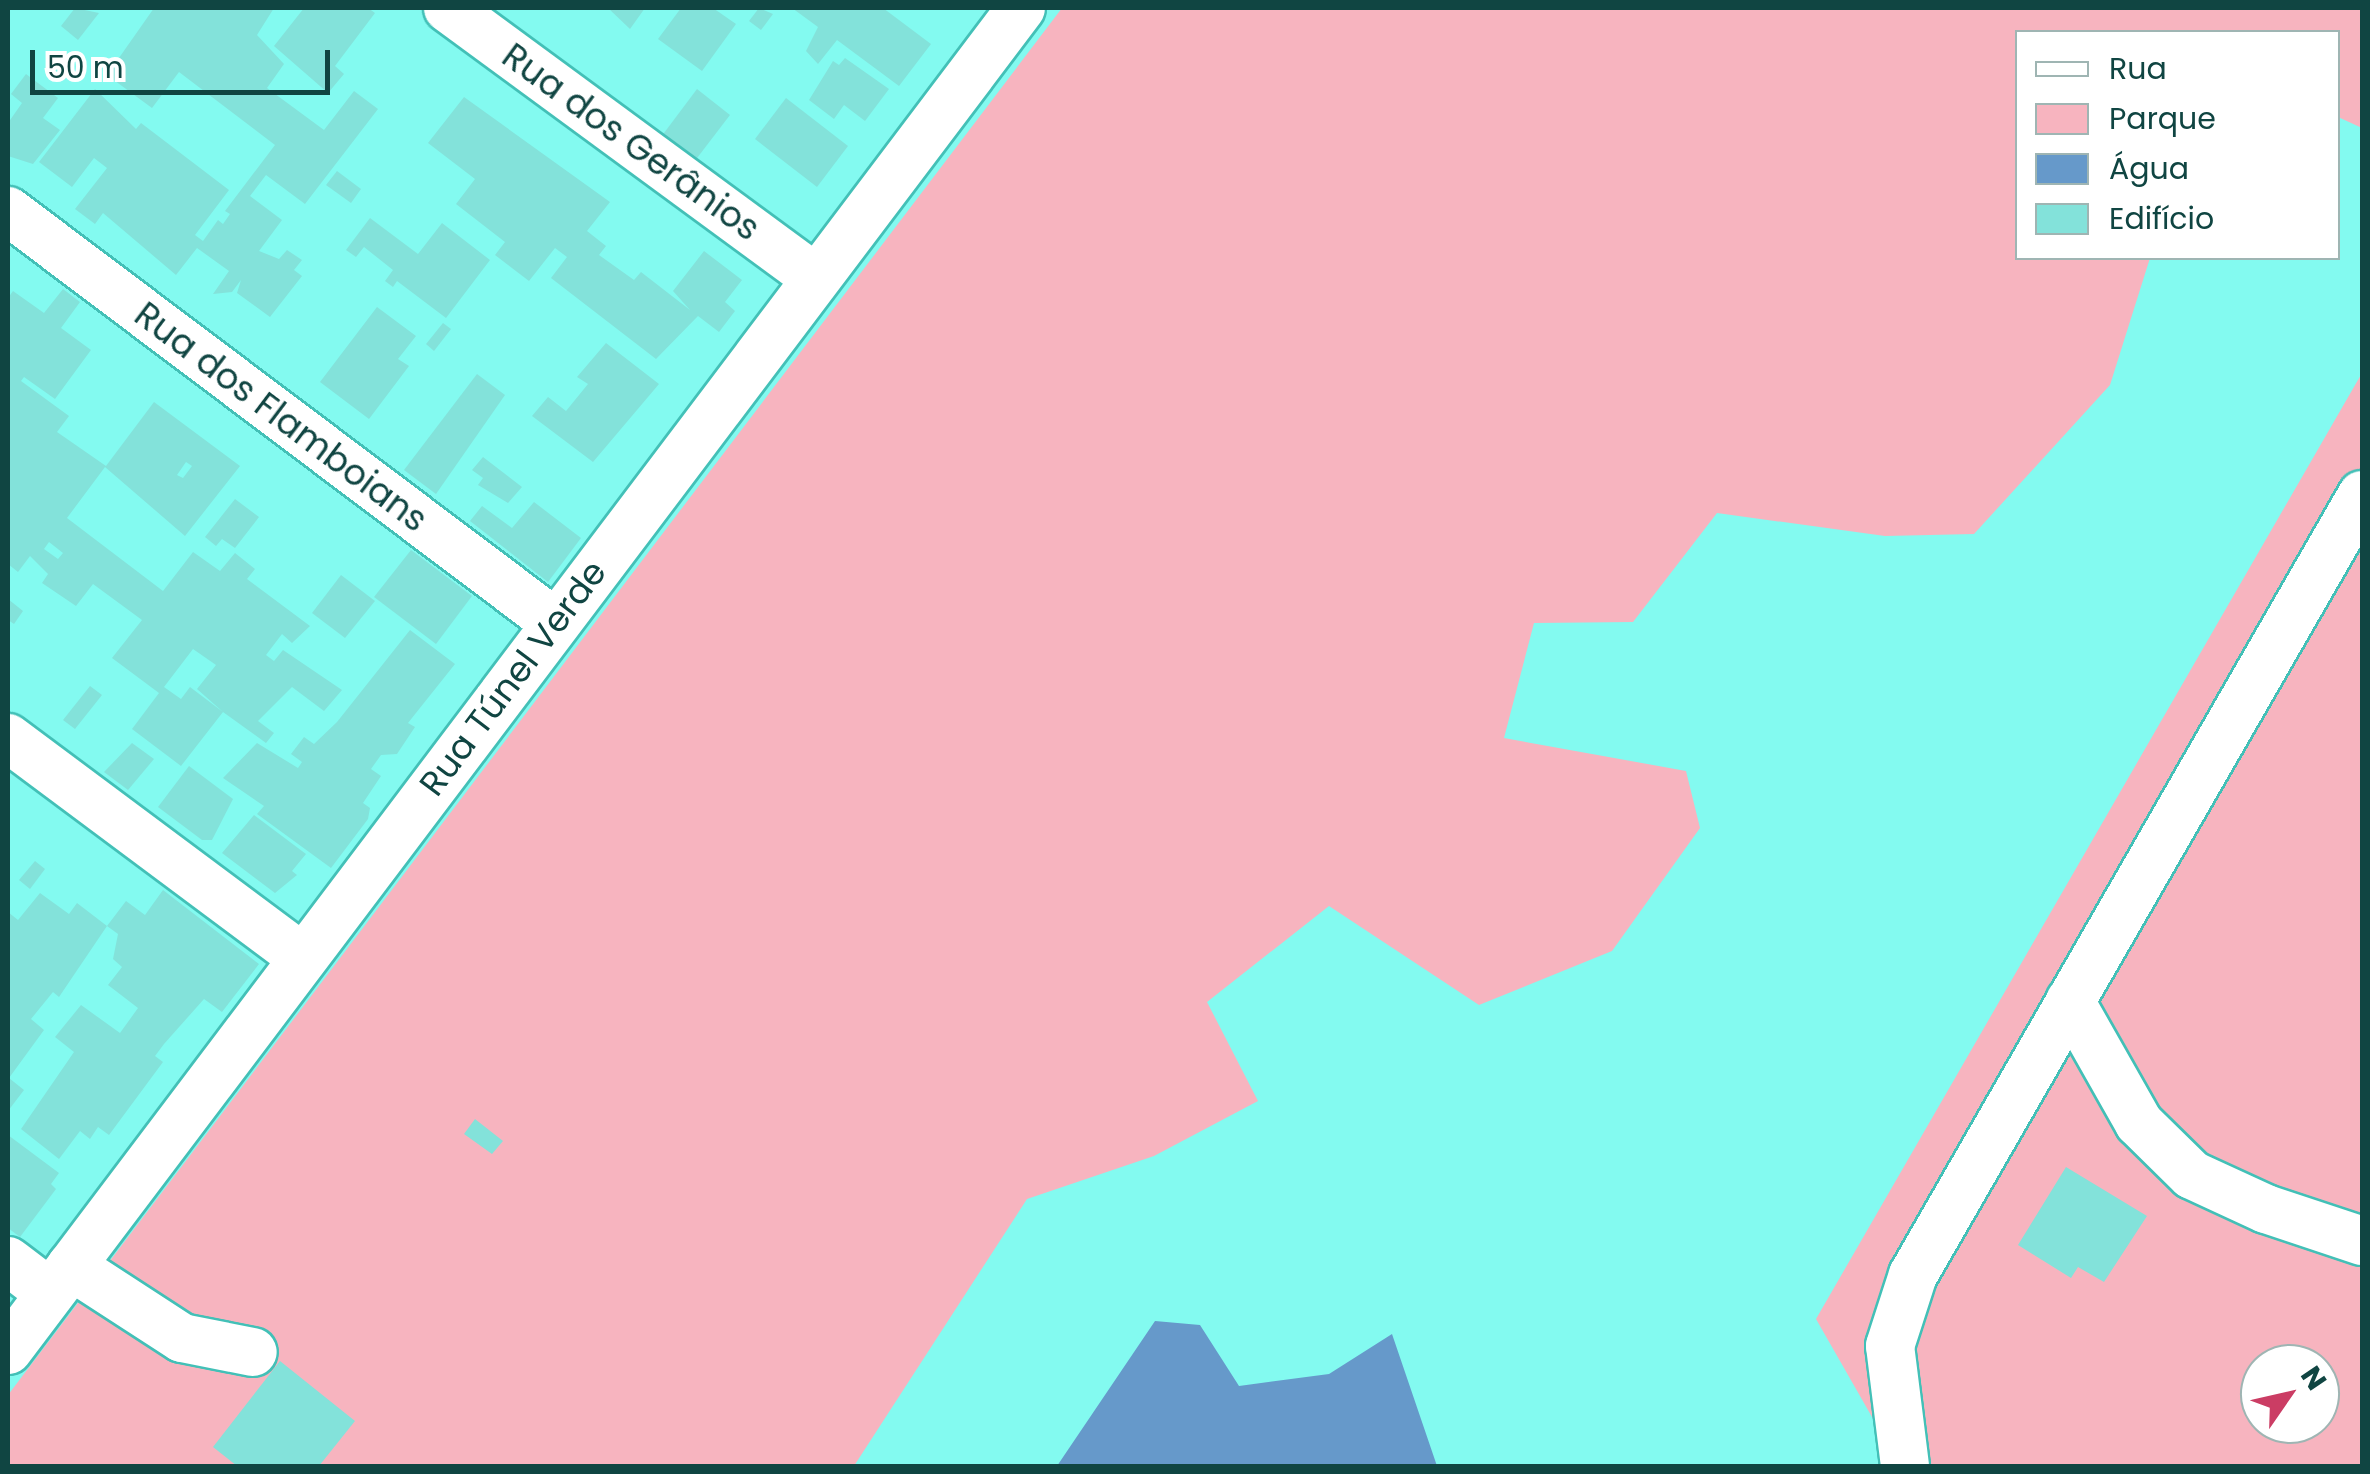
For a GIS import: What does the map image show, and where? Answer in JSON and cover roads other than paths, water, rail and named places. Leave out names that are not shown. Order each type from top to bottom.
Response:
[{"type":"street","name":"Rua dos Gerânios","points":[[448,8],[814,277]]},
{"type":"street","name":"Rua Túnel Verde","points":[[8,1350],[814,277],[1021,8]]},
{"type":"street","name":"Rua dos Flamboians","points":[[8,211],[554,622]]},
{"type":"street","points":[[1906,1466],[1890,1346],[1913,1275],[2362,495]]},
{"type":"street","points":[[8,738],[302,957]]},
{"type":"street","points":[[2070,1001],[2138,1124],[2192,1175],[2266,1210],[2362,1240]]},
{"type":"street","points":[[8,1261],[60,1280],[182,1338],[253,1352]]},
{"type":"water","points":[[1155,1321],[1200,1325],[1239,1386],[1329,1374],[1392,1334],[1437,1466],[1057,1466]]}]
